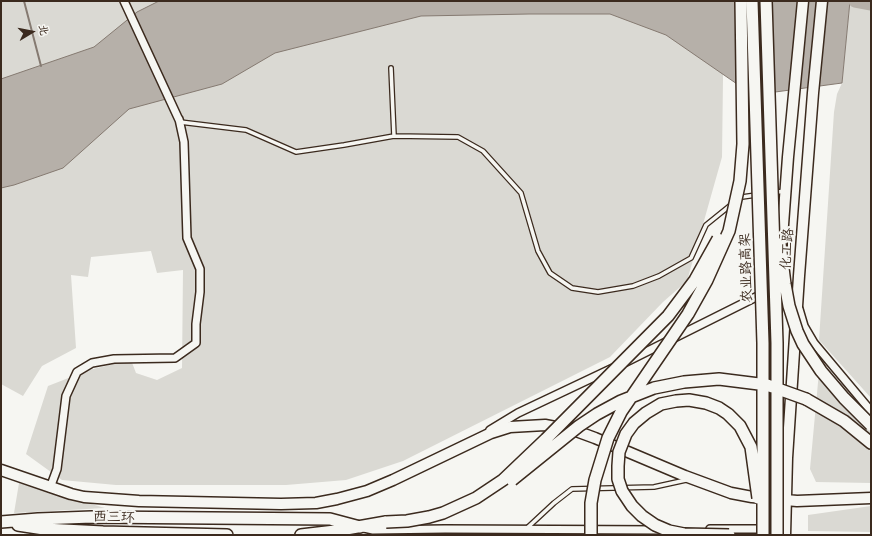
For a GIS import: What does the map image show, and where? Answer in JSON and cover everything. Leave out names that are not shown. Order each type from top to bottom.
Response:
[{"type":"highway","points":[[590,535],[591,503],[595,480],[608,438],[621,412],[688,314],[707,280],[729,231],[740,181],[742,164],[744,117],[741,1]]},
{"type":"highway","name":"农业路高架","points":[[752,1],[763,343],[762,533]]},
{"type":"highway","name":"农业路高架","points":[[766,1],[777,343],[777,535]]},
{"type":"highway","points":[[770,132],[774,149],[779,234],[785,284],[792,319],[803,344],[821,371],[844,398],[871,425]]},
{"type":"highway","points":[[407,521],[429,517],[458,507],[476,498],[503,480],[551,434],[668,316],[695,280],[712,251],[725,226],[740,181]]},
{"type":"highway","points":[[301,535],[386,522],[441,517],[457,512],[496,492],[531,466],[579,426],[597,414],[642,392],[684,382],[719,379],[767,385],[806,399],[828,411],[844,420],[871,443]]},
{"type":"highway","points":[[729,535],[684,534],[669,531],[655,525],[642,516],[632,506],[622,491],[618,479],[619,452],[626,434],[646,413],[661,404],[689,400],[706,403],[719,408],[728,414],[740,426],[751,447],[762,533]]},
{"type":"highway","points":[[1,523],[38,519],[92,517],[330,519],[360,527]]},
{"type":"highway","name":"西三环","points":[[1,523],[73,531],[227,535]]},
{"type":"main road","name":"化工路","points":[[762,533],[785,191],[803,1]]},
{"type":"main road","name":"化工路","points":[[785,535],[797,302],[813,93],[822,1]]},
{"type":"main road","points":[[1,470],[50,488],[71,494],[99,498],[281,504],[316,503],[337,499],[373,488],[417,469],[491,433],[510,427],[545,425],[595,438],[731,493],[786,500],[871,498]]},
{"type":"street","points":[[50,488],[57,469],[66,396],[78,372],[92,363],[114,359],[175,358],[196,343],[196,324],[200,292],[200,269],[187,238],[184,142],[180,120],[125,1]]},
{"type":"street","points":[[470,442],[518,413],[652,350],[768,291],[774,284],[779,272]]},
{"type":"street","points":[[797,302],[804,326],[814,343],[871,411]]},
{"type":"street","points":[[360,527],[373,530],[445,528],[762,533]]},
{"type":"lane","points":[[391,68],[394,136]]},
{"type":"lane","points":[[180,120],[246,130],[296,152],[394,136],[458,137],[483,151],[521,194],[538,251],[550,273],[572,288],[598,292],[633,286],[659,276],[691,258],[706,225],[742,197],[785,191]]},
{"type":"lane","points":[[526,529],[554,503],[572,489],[654,487],[691,478]]},
{"type":"shaded area","points":[[1,1],[724,1],[722,157],[687,281],[663,302],[610,357],[403,461],[346,480],[286,485],[116,485],[62,480],[26,454],[48,386],[89,370],[131,360],[136,373],[157,380],[182,368],[183,270],[157,273],[151,251],[91,257],[88,277],[71,275],[76,348],[42,366],[23,396],[1,384]]},
{"type":"shaded area","points":[[159,1],[850,1],[842,83],[753,95],[666,35],[610,14],[421,16],[275,53],[222,84],[129,109],[63,168],[1,188],[1,79],[94,47],[137,12]]},
{"type":"shaded area","points":[[850,1],[871,1],[871,398],[819,340],[834,112],[837,94],[842,83]]},
{"type":"shaded area","points":[[820,361],[871,416],[871,483],[816,482],[810,469]]},
{"type":"shaded area","points":[[19,483],[105,508],[14,513]]},
{"type":"shaded area","points":[[871,506],[871,532],[808,531],[808,515]]},
{"type":"waterway","points":[[24,1],[41,66]]},
{"type":"waterway","points":[[855,1],[871,4]]}]
